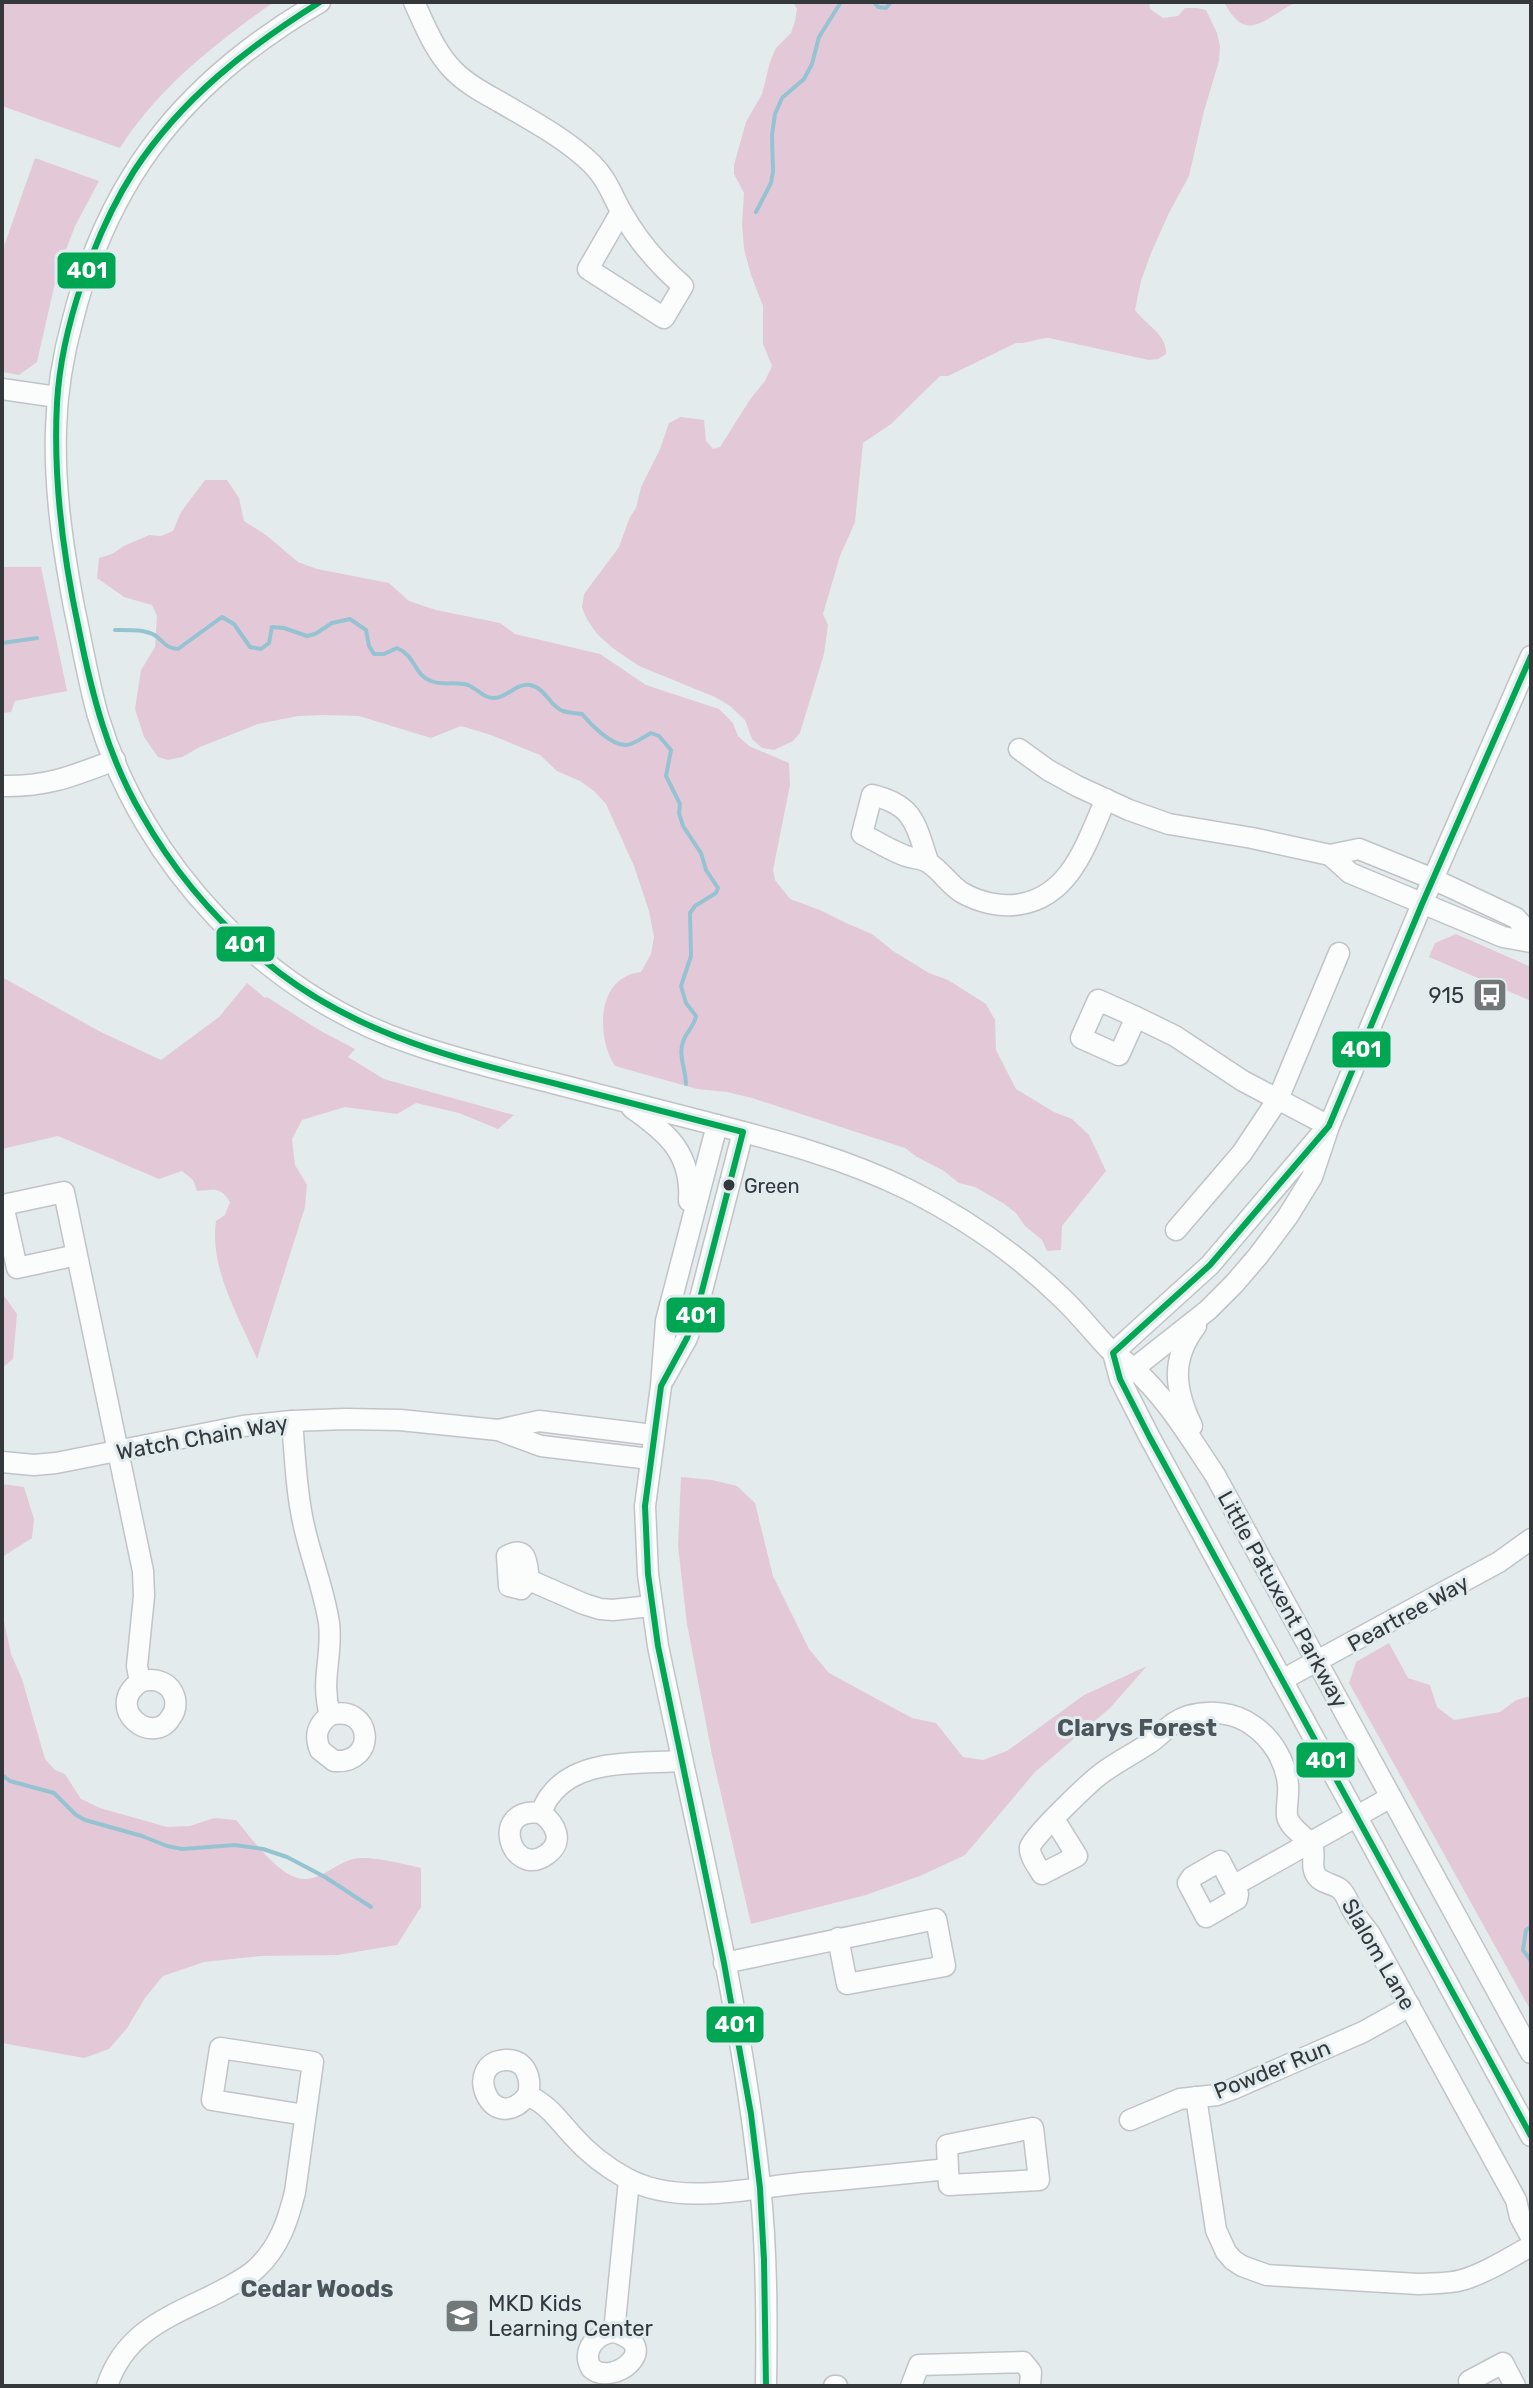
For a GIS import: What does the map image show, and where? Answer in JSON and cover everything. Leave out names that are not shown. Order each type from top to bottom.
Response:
[{"type":"street","name":"Little Patuxent Parkway","points":[[320,2],[264,37],[213,78],[176,116],[134,170],[107,218],[92,254],[66,344],[57,397],[56,446],[61,530],[98,716],[115,760],[153,835],[199,897],[251,949],[303,989],[361,1023],[409,1043],[474,1063],[828,1156],[907,1189],[952,1213],[991,1239],[1061,1296],[1113,1353],[1127,1374],[1282,1680],[1531,2136]]},
{"type":"street","points":[[414,2],[429,35],[452,69],[575,149],[604,178],[640,243],[683,286],[664,318],[588,269],[621,212]]},
{"type":"street","points":[[2,389],[57,397]]},
{"type":"street","points":[[1215,1475],[1183,1408],[1178,1377],[1181,1353],[1187,1338],[1208,1310],[1258,1256],[1312,1177],[1329,1126],[1422,904],[1531,656]]},
{"type":"street","points":[[1019,749],[1048,770],[1106,799],[1169,824],[1330,855],[1359,849],[1516,918],[1531,935]]},
{"type":"street","points":[[2,786],[54,782],[115,760]]},
{"type":"street","points":[[928,861],[961,892],[993,904],[1009,906],[1043,897],[1068,876],[1106,799]]},
{"type":"street","points":[[1330,855],[1350,873],[1503,937],[1531,942]]},
{"type":"street","points":[[1176,1230],[1242,1153],[1278,1099],[1339,953]]},
{"type":"street","points":[[1136,1017],[1175,1036],[1243,1081],[1329,1126]]},
{"type":"street","points":[[622,1101],[660,1128],[680,1152],[690,1186],[686,1240]]},
{"type":"street","points":[[717,1125],[666,1321],[645,1506],[651,1606],[724,1963],[751,2114],[760,2188],[767,2321],[766,2386]]},
{"type":"street","points":[[1113,1353],[1210,1265],[1329,1126]]},
{"type":"street","points":[[661,1386],[696,1314],[743,1132]]},
{"type":"street","points":[[77,1255],[17,1268],[3,1205],[64,1192],[143,1571],[144,1596],[137,1666],[140,1682]]},
{"type":"street","points":[[1127,1374],[1208,1310]]},
{"type":"street","name":"Little Patuxent Parkway","points":[[1127,1374],[1174,1415],[1215,1475],[1531,2053]]},
{"type":"street","name":"Watch Chain Way","points":[[2,1462],[34,1465],[56,1463],[200,1434],[292,1421],[400,1420],[498,1430],[541,1446],[650,1459]]},
{"type":"street","points":[[292,1421],[303,1523],[329,1624],[329,1653],[324,1681],[330,1715]]},
{"type":"street","name":"Watch Chain Way","points":[[498,1430],[539,1421],[653,1435]]},
{"type":"street","name":"Peartree Way","points":[[1282,1680],[1499,1562],[1531,1539]]},
{"type":"street","points":[[529,1580],[600,1609],[651,1606]]},
{"type":"street","name":"Slalom Lane","points":[[1054,1819],[1093,1780],[1151,1742],[1176,1721],[1188,1716],[1221,1713],[1252,1725],[1273,1746],[1287,1774],[1287,1815],[1313,1850],[1315,1874],[1343,1891],[1516,2200],[1520,2217],[1531,2237]]},
{"type":"street","points":[[541,1813],[550,1795],[575,1775],[588,1770],[682,1761]]},
{"type":"street","points":[[1233,1886],[1391,1797]]},
{"type":"street","points":[[724,1963],[838,1938],[936,1919],[945,1966],[847,1984],[838,1938]]},
{"type":"street","name":"Powder Run","points":[[1130,2120],[1166,2103],[1217,2095],[1233,2089],[1363,2032],[1410,2006]]},
{"type":"street","points":[[107,2386],[113,2367],[138,2335],[255,2270],[283,2233],[295,2192],[313,2062],[220,2048],[212,2100],[305,2115]]},
{"type":"street","points":[[528,2095],[558,2117],[588,2152],[629,2180],[663,2190],[684,2193],[760,2188],[948,2169]]},
{"type":"street","points":[[1196,2097],[1216,2230],[1226,2252],[1242,2266],[1267,2275],[1442,2283],[1477,2275],[1531,2246]]},
{"type":"street","points":[[1033,2128],[1039,2180],[949,2185],[948,2169],[947,2145],[1033,2128]]},
{"type":"street","points":[[614,2332],[629,2180]]},
{"type":"street","points":[[911,2386],[919,2365],[1023,2362],[1031,2372],[1030,2386]]},
{"type":"street","points":[[1471,2386],[1469,2381],[1503,2363],[1515,2386]]},
{"type":"shaded area","points":[[2,2],[274,2],[171,86],[152,105],[120,148],[2,106]]},
{"type":"shaded area","points":[[793,2],[1149,2],[1150,9],[1163,18],[1178,16],[1185,8],[1206,10],[1220,46],[1219,61],[1189,176],[1151,253],[1135,310],[1160,335],[1166,354],[1149,360],[1049,338],[1016,343],[948,376],[940,376],[891,424],[863,443],[855,522],[840,556],[823,614],[828,625],[824,654],[800,733],[793,741],[774,750],[762,748],[752,739],[745,720],[730,706],[639,666],[614,649],[597,634],[582,608],[584,594],[619,547],[669,423],[681,417],[704,420],[706,441],[713,449],[720,447],[772,366],[763,344],[763,306],[744,249],[744,193],[734,174],[734,165],[746,122],[762,94],[776,48],[791,33],[797,9]]},
{"type":"shaded area","points":[[1224,2],[1297,2],[1258,24],[1249,25],[1232,15]]},
{"type":"shaded area","points":[[35,158],[99,181],[75,226],[57,274],[37,362],[19,375],[2,372],[2,247]]},
{"type":"shaded area","points":[[205,480],[227,480],[239,498],[244,521],[298,562],[317,569],[389,583],[409,601],[436,610],[500,623],[515,634],[600,654],[646,685],[719,709],[749,746],[789,763],[790,785],[773,870],[775,880],[790,899],[872,934],[893,951],[986,1004],[995,1020],[996,1050],[1016,1089],[1072,1119],[1089,1135],[1106,1171],[1062,1226],[1061,1250],[1047,1251],[1042,1240],[1003,1203],[975,1187],[959,1183],[905,1148],[752,1098],[697,1089],[615,1066],[605,1039],[604,1010],[615,985],[626,976],[641,972],[651,954],[654,937],[649,911],[634,866],[606,804],[594,791],[557,771],[540,755],[461,726],[431,738],[359,716],[326,715],[298,716],[258,724],[182,757],[168,760],[158,757],[144,737],[135,709],[141,670],[155,647],[157,616],[152,605],[124,597],[97,578],[99,558],[149,535],[161,536],[173,531],[181,512]]},
{"type":"shaded area","points":[[2,567],[41,567],[67,691],[15,701],[11,712],[2,713]]},
{"type":"shaded area","points":[[1456,934],[1531,967],[1531,1001],[1429,957],[1435,943]]},
{"type":"shaded area","points":[[2,977],[99,1031],[161,1060],[219,1017],[247,983],[265,998],[355,1049],[348,1057],[384,1079],[514,1115],[498,1129],[459,1113],[416,1103],[397,1114],[345,1107],[302,1120],[292,1139],[295,1165],[307,1185],[305,1207],[257,1359],[227,1292],[217,1256],[216,1221],[225,1215],[230,1202],[223,1193],[216,1190],[197,1191],[193,1180],[182,1171],[159,1179],[58,1136],[2,1149]]},
{"type":"shaded area","points":[[2,1293],[17,1314],[13,1359],[2,1368]]},
{"type":"shaded area","points":[[681,1477],[737,1486],[755,1503],[773,1576],[809,1649],[829,1673],[912,1718],[936,1723],[963,1757],[983,1760],[1007,1751],[1084,1695],[1147,1666],[1110,1708],[1035,1772],[965,1855],[920,1876],[866,1895],[751,1924],[712,1755],[687,1624],[678,1546]]},
{"type":"shaded area","points":[[2,1484],[24,1487],[34,1519],[32,1538],[2,1557]]},
{"type":"shaded area","points":[[2,1612],[11,1654],[22,1679],[45,1759],[55,1770],[65,1774],[81,1799],[100,1808],[167,1827],[190,1826],[214,1818],[236,1820],[267,1857],[296,1878],[312,1878],[360,1858],[421,1868],[421,1907],[397,1945],[338,1955],[260,1956],[204,1962],[163,1976],[109,2049],[84,2058],[2,2043]]},
{"type":"shaded area","points":[[1389,1643],[1408,1678],[1430,1685],[1437,1707],[1454,1720],[1500,1712],[1516,1700],[1531,1696],[1531,2011],[1349,1683],[1356,1662]]},
{"type":"waterway","points":[[756,212],[771,183],[775,114],[782,98],[804,79],[812,64],[819,37],[841,2]]},
{"type":"waterway","points":[[874,2],[878,7],[886,8],[891,2]]},
{"type":"waterway","points":[[115,630],[147,632],[178,649],[222,617],[234,624],[250,647],[261,649],[269,643],[272,627],[307,636],[332,623],[350,619],[366,630],[374,654],[384,654],[397,648],[431,681],[468,685],[491,698],[530,685],[540,690],[558,709],[582,714],[614,742],[626,745],[651,733],[659,736],[671,750],[666,776],[680,804],[683,826],[701,853],[706,870],[718,888],[690,913],[691,956],[681,986],[686,1003],[696,1016],[682,1047],[686,1084]]},
{"type":"waterway","points":[[2,643],[37,638]]},
{"type":"waterway","points":[[2,1775],[10,1781],[54,1793],[85,1820],[167,1846],[182,1849],[235,1845],[287,1857],[371,1907]]},
{"type":"waterway","points":[[1531,1927],[1526,1930],[1523,1950],[1531,1961]]},
{"type":"transit line","name":"401","points":[[320,2],[242,56],[173,121],[134,171],[93,253],[65,344],[57,403],[58,489],[73,602],[103,725],[120,771],[142,815],[171,860],[204,902],[241,940],[281,974],[344,1013],[377,1029],[446,1054],[743,1132],[696,1314],[661,1386],[645,1506],[648,1574],[658,1646],[724,1963],[751,2114],[760,2188],[764,2260],[766,2386]]},
{"type":"transit line","name":"401","points":[[1531,656],[1329,1126],[1210,1265],[1113,1353],[1120,1379],[1149,1436],[1531,2136]]},
{"type":"place","name":"915","points":[[1490,995]]},
{"type":"place","name":"Green","points":[[729,1185]]},
{"type":"place","name":"MKD Kids Learning Center","points":[[462,2316]]},
{"type":"district","name":"Clarys Forest","points":[[1137,1728]]},
{"type":"district","name":"Cedar Woods","points":[[317,2289]]}]
